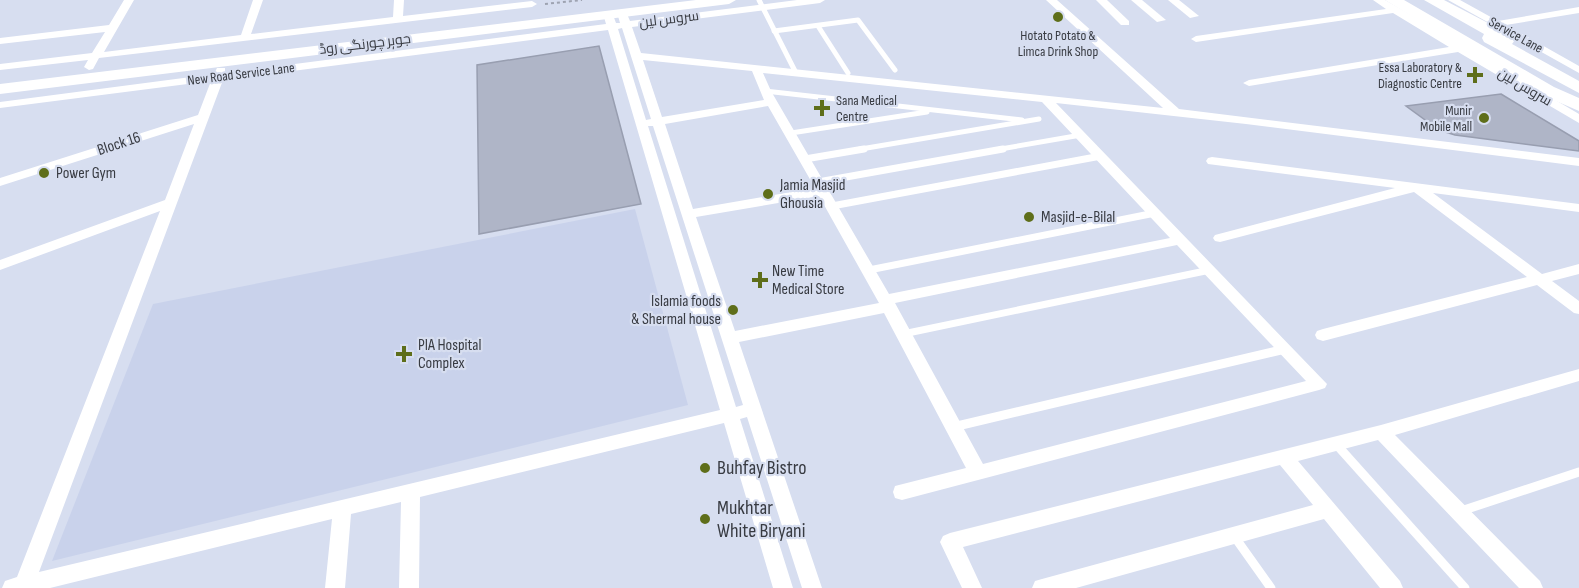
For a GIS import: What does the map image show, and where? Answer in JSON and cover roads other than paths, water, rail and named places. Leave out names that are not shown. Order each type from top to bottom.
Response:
[{"type":"main road","name":"جوہر چورنگی روڈ","points":[[326,44],[536,5],[636,0]]},
{"type":"main road","name":"جوہر چورنگی روڈ","points":[[0,78],[93,61],[292,48],[617,20],[729,0]]},
{"type":"main road","points":[[1423,0],[1570,89],[1579,100]]},
{"type":"main road","points":[[1432,0],[1579,79]]},
{"type":"main road","points":[[1399,4],[1570,89]]},
{"type":"main road","points":[[1399,4],[1548,91],[1579,105]]},
{"type":"main road","name":"جوہر چورنگی روڈ","points":[[0,89],[222,68],[292,48]]},
{"type":"street","points":[[93,61],[129,0]]},
{"type":"street","points":[[245,38],[258,0]]},
{"type":"street","points":[[398,19],[399,0]]},
{"type":"street","name":"سروس لین","points":[[617,20],[761,4],[820,0]]},
{"type":"street","points":[[1051,0],[1176,113]]},
{"type":"street","points":[[1101,0],[1125,22]]},
{"type":"street","points":[[1136,0],[1161,20]]},
{"type":"street","points":[[1173,0],[1194,16]]},
{"type":"street","name":"سروس لین","points":[[1378,0],[1399,4],[1460,48],[1579,119]]},
{"type":"street","name":"Service Lane","points":[[1453,0],[1579,70]]},
{"type":"street","points":[[1196,39],[1399,4]]},
{"type":"street","points":[[0,67],[93,61],[245,38],[536,5]]},
{"type":"street","points":[[1496,24],[1579,10]]},
{"type":"street","points":[[617,20],[636,56],[650,123],[688,214],[812,588]]},
{"type":"street","points":[[617,20],[650,123],[783,588]]},
{"type":"street","name":"New Road Service Lane","points":[[0,105],[222,68],[617,20]]},
{"type":"street","points":[[0,41],[112,28]]},
{"type":"street","points":[[1249,83],[1460,48]]},
{"type":"street","points":[[636,56],[1283,124],[1579,162]]},
{"type":"street","points":[[1566,63],[1579,61]]},
{"type":"street","points":[[20,588],[222,68]]},
{"type":"street","points":[[756,68],[768,97],[869,270],[978,472]]},
{"type":"street","points":[[650,123],[768,97]]},
{"type":"street","points":[[902,492],[1319,384],[1047,100]]},
{"type":"street","name":"Block 16","points":[[0,182],[204,117]]},
{"type":"street","points":[[1212,161],[1579,208]]},
{"type":"street","points":[[688,214],[820,186]]},
{"type":"street","points":[[1220,238],[1416,188]]},
{"type":"street","points":[[1416,188],[1579,309]]},
{"type":"street","points":[[0,265],[172,201]]},
{"type":"street","points":[[730,338],[1181,240]]},
{"type":"street","points":[[1323,335],[1579,269]]},
{"type":"street","points":[[972,588],[950,542],[1336,444],[1579,375]]},
{"type":"street","points":[[20,588],[754,409]]},
{"type":"street","points":[[1380,432],[1533,588]]},
{"type":"street","points":[[1284,457],[1393,588]]},
{"type":"street","points":[[409,588],[411,493]]},
{"type":"street","points":[[335,588],[342,510]]},
{"type":"street","points":[[1042,588],[1092,582],[1234,536],[1326,510]]},
{"type":"lane","points":[[761,4],[796,73]]},
{"type":"lane","points":[[774,31],[858,20],[895,70]]},
{"type":"lane","points":[[818,26],[848,73]]},
{"type":"lane","points":[[768,97],[938,110],[1022,120]]},
{"type":"lane","points":[[791,134],[938,110]]},
{"type":"lane","points":[[805,159],[1022,120],[1039,119]]},
{"type":"lane","points":[[820,186],[1081,135]]},
{"type":"lane","points":[[832,206],[1101,156]]},
{"type":"lane","points":[[869,270],[1155,213]]},
{"type":"lane","points":[[903,334],[1210,270]]},
{"type":"lane","points":[[953,427],[1286,349]]},
{"type":"lane","points":[[1336,444],[1465,588]]},
{"type":"lane","points":[[1459,512],[1579,472]]},
{"type":"lane","points":[[1234,536],[1271,588]]},
{"type":"place","name":"Hotato Potato & Limca Drink Shop","points":[[1058,17]]},
{"type":"place","name":"Essa Laboratory & Diagnostic Centre","points":[[1475,75]]},
{"type":"place","name":"Sana Medical Centre","points":[[822,108]]},
{"type":"place","name":"Munir Mobile Mall","points":[[1484,118]]},
{"type":"place","name":"Power Gym","points":[[44,173]]},
{"type":"place","name":"Jamia Masjid Ghousia","points":[[768,194]]},
{"type":"place","name":"Masjid-e-Bilal","points":[[1029,217]]},
{"type":"place","name":"New Time Medical Store","points":[[760,280]]},
{"type":"place","name":"Islamia foods & Shermal house","points":[[733,310]]},
{"type":"place","name":"PIA Hospital Complex","points":[[404,354]]},
{"type":"place","name":"Buhfay Bistro","points":[[705,468]]},
{"type":"place","name":"Mukhtar White Biryani","points":[[705,519]]}]
